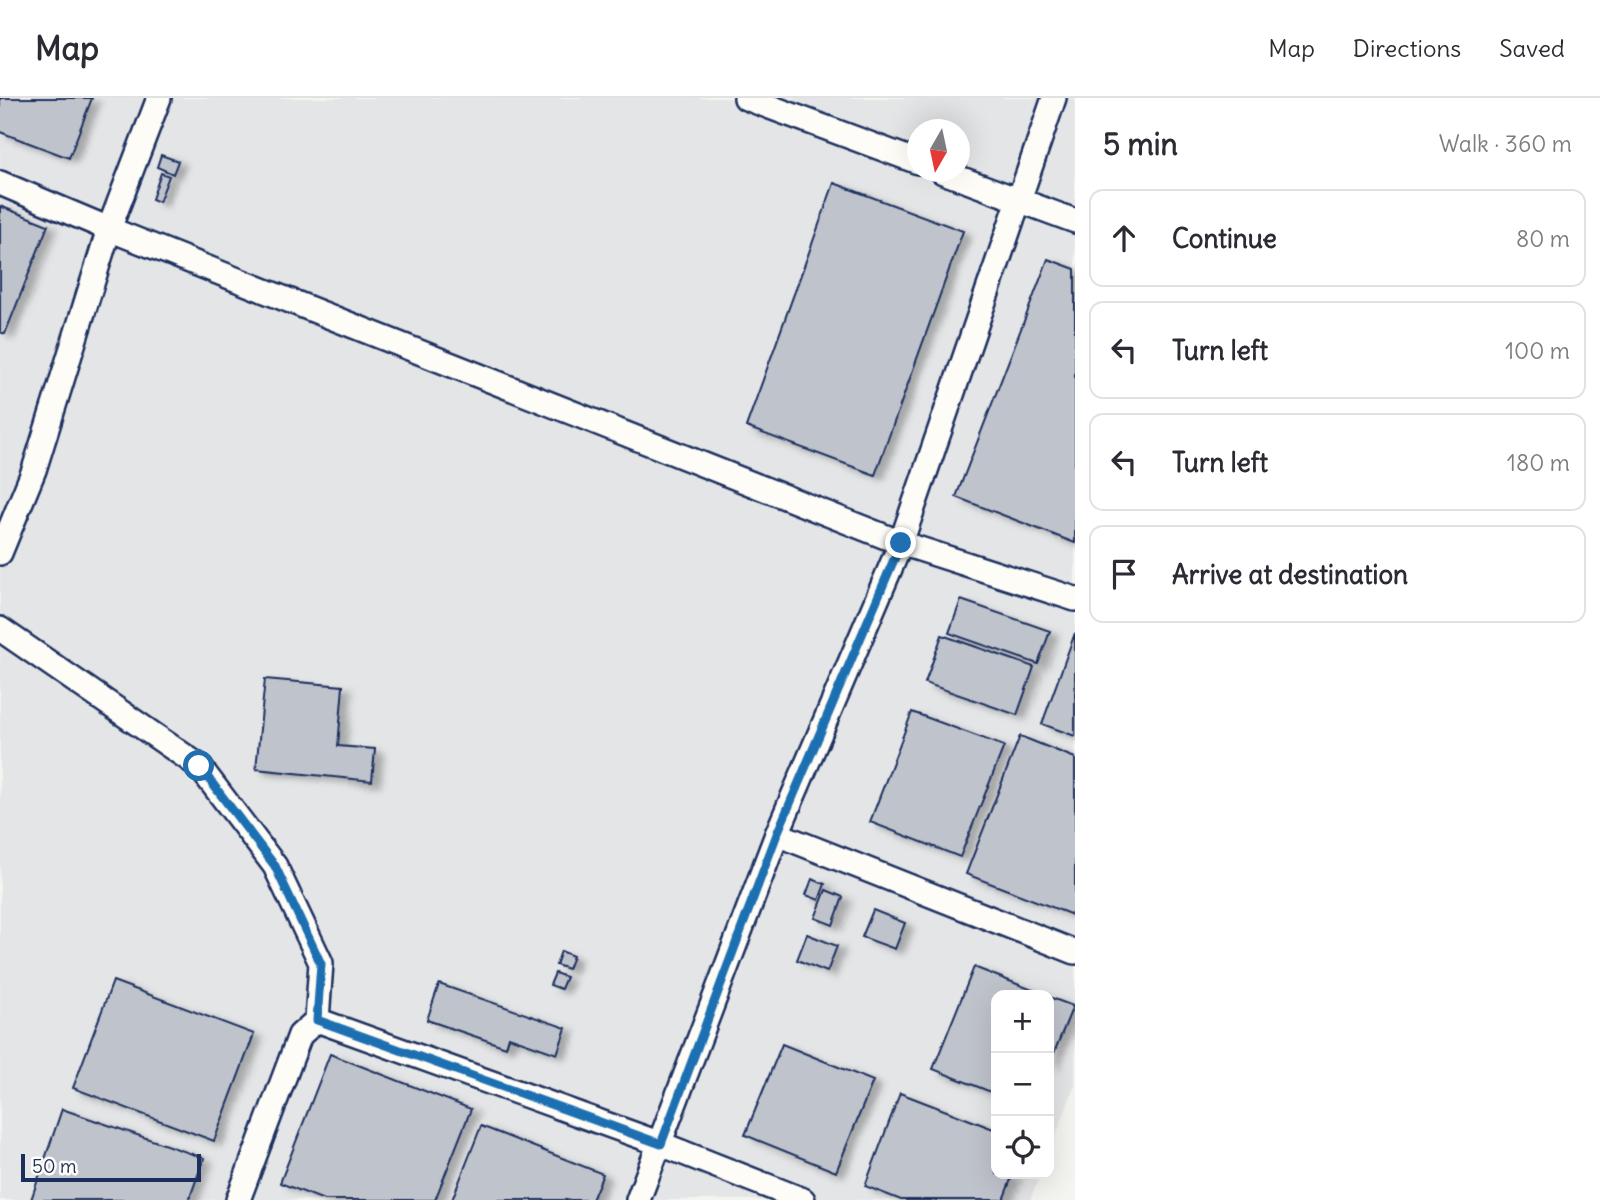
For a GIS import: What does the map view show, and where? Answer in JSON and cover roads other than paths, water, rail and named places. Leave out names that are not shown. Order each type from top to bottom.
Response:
[{"type":"street","points":[[0,553],[5,526],[34,470],[109,229],[159,98]]},
{"type":"street","points":[[746,98],[907,158]]},
{"type":"street","points":[[638,1200],[777,834],[901,543],[1054,98]]},
{"type":"street","points":[[970,182],[1075,221]]},
{"type":"street","points":[[0,183],[109,229],[901,543],[1075,599]]},
{"type":"street","points":[[0,629],[199,766],[275,866],[321,964],[317,1020],[299,1035],[238,1200]]},
{"type":"street","points":[[777,834],[1075,952]]},
{"type":"street","points":[[317,1020],[661,1144],[803,1200]]}]
